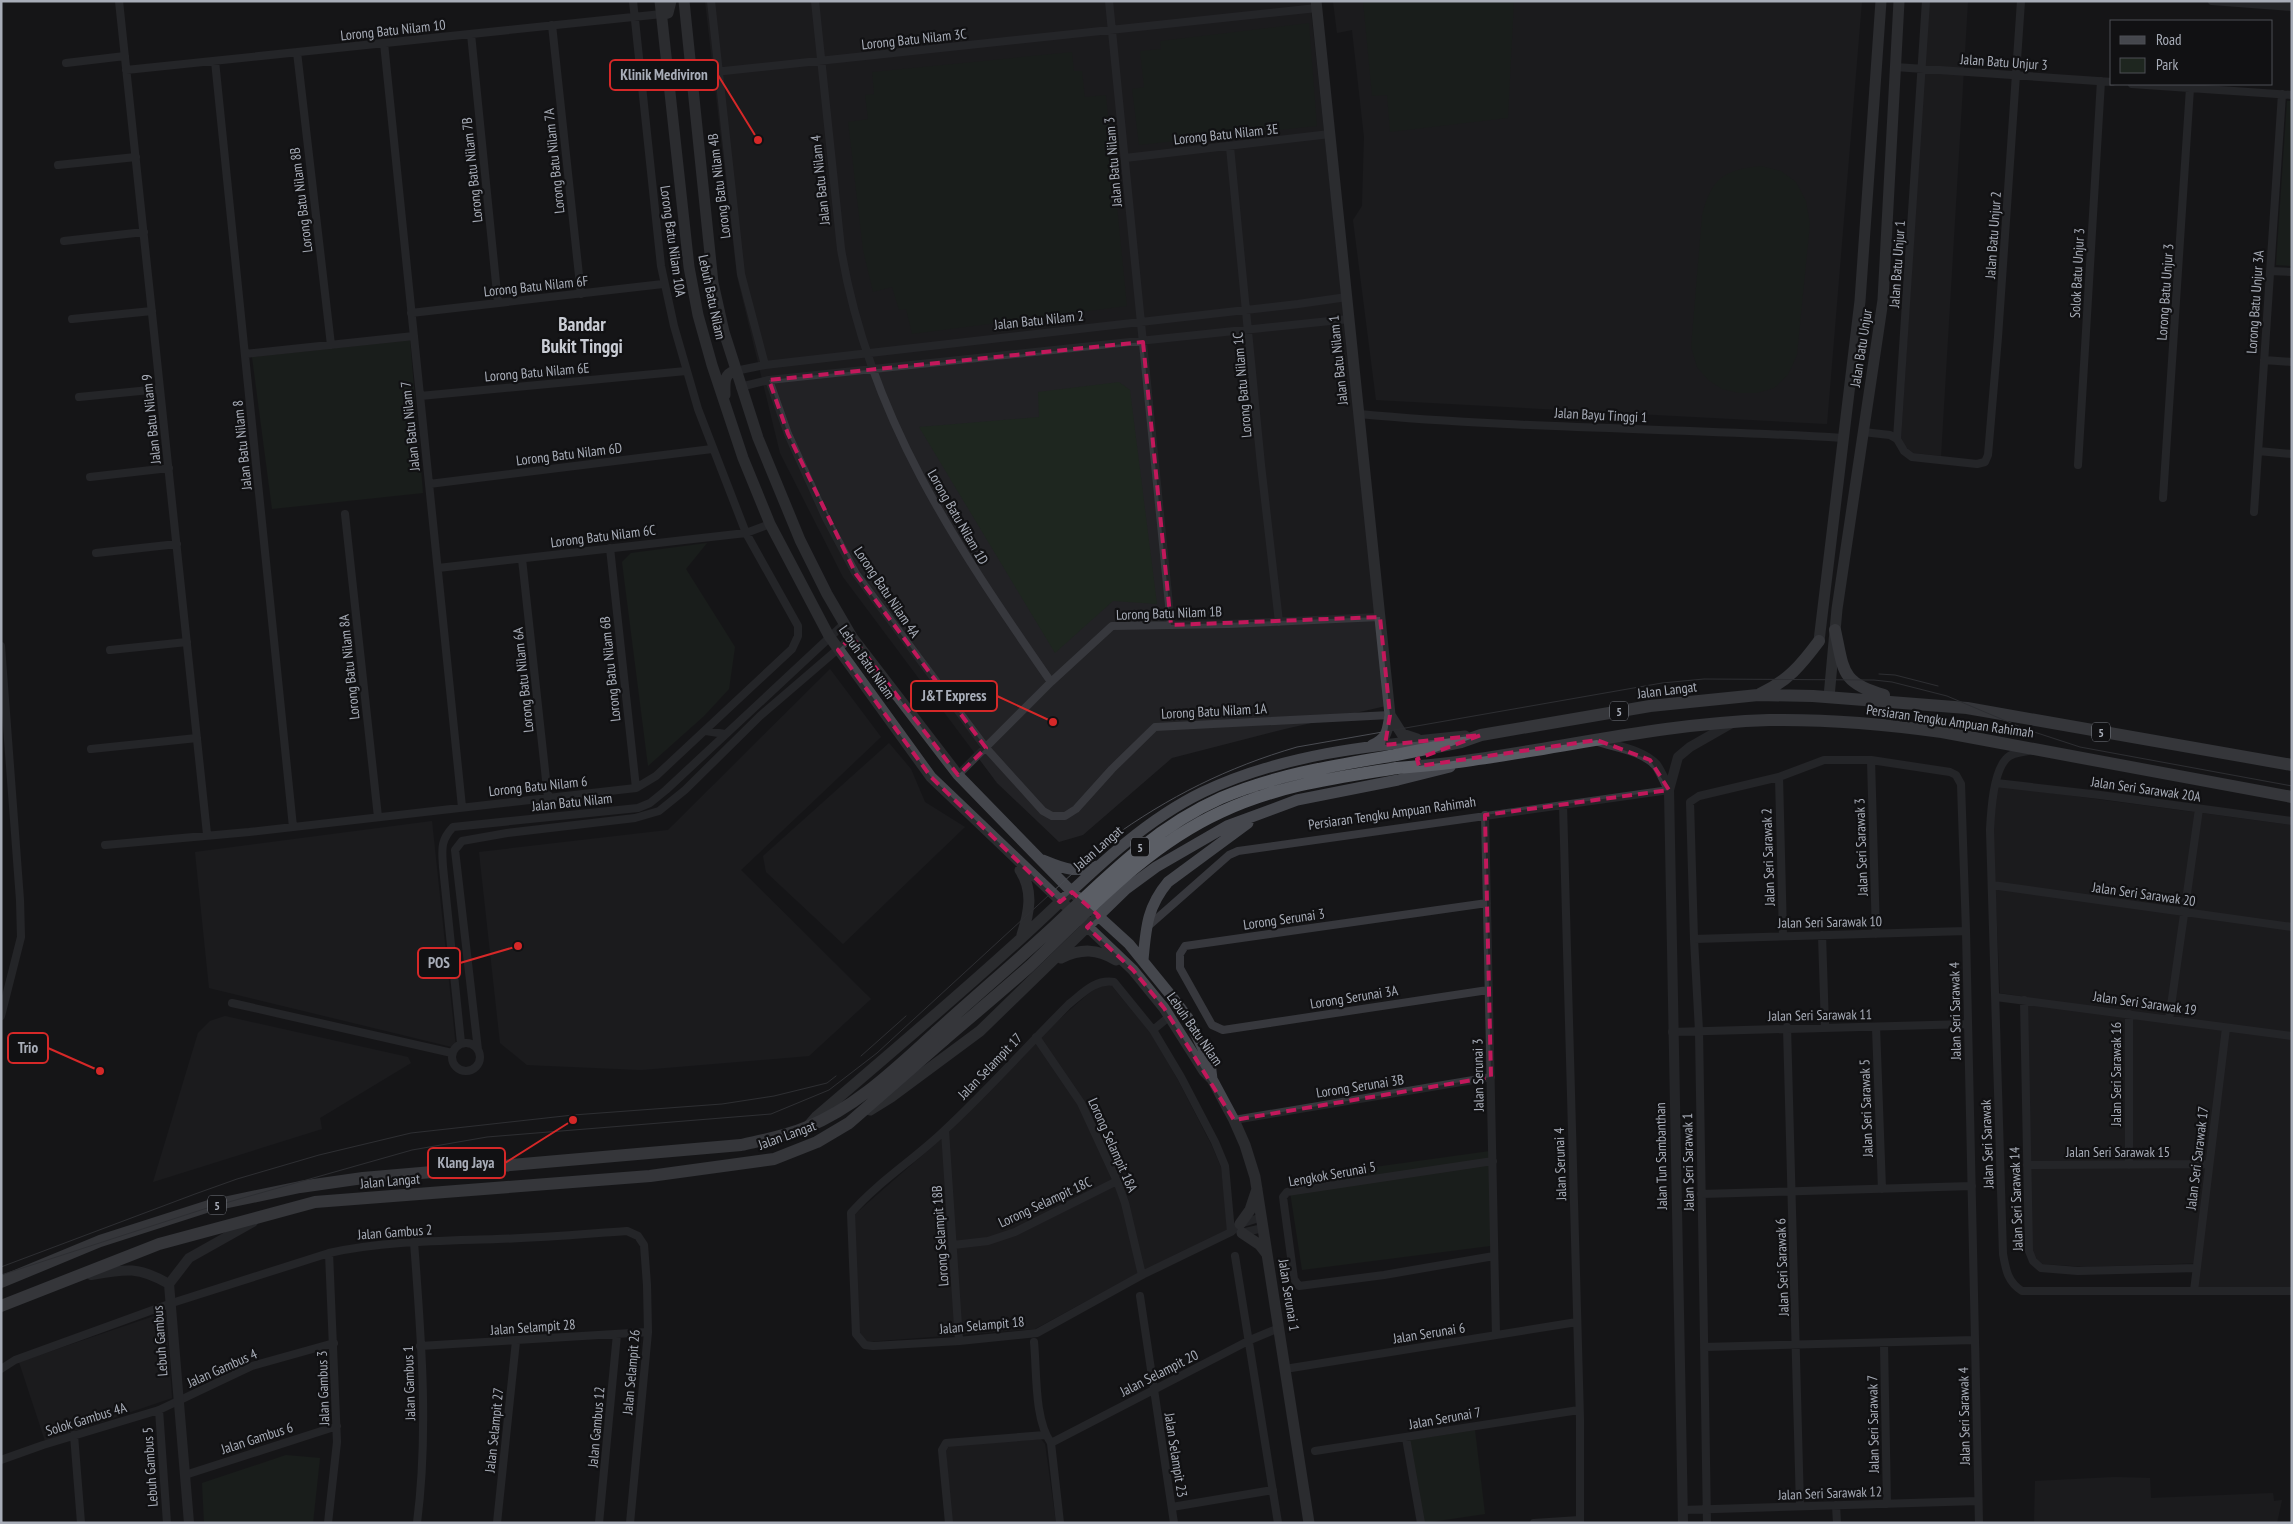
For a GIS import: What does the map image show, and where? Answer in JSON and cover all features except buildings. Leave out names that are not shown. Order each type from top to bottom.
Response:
[{"type":"highway","points":[[1836,630],[1846,675],[1855,684],[1867,690],[1909,702]]},
{"type":"highway","points":[[1758,695],[1779,685],[1797,669],[1819,641]]},
{"type":"highway","name":"Jalan Langat","points":[[1,1306],[159,1244],[271,1212],[315,1202],[650,1176],[774,1159],[817,1142],[849,1122],[1140,846],[1184,817],[1222,798],[1282,776],[1461,742],[1481,735],[1650,706],[1758,695],[1829,697]]},
{"type":"highway","points":[[1827,720],[1829,697]]},
{"type":"highway","name":"Persiaran Tengku Ampuan Rahimah","points":[[1829,697],[1967,708],[2292,765]]},
{"type":"highway","name":"Persiaran Tengku Ampuan Rahimah","points":[[1571,744],[1668,729],[1733,722],[1827,720],[1892,725],[2041,749],[2292,797]]},
{"type":"highway","name":"Jalan Langat","points":[[1,1282],[100,1241],[209,1206],[300,1187],[373,1177],[741,1145],[808,1127],[840,1110],[1029,967],[1108,891],[1148,856],[1198,825],[1229,809],[1302,783],[1571,744]]},
{"type":"main road","name":"Lebuh Batu Nilam","points":[[660,1],[689,268],[698,315],[712,365],[743,458],[770,524],[829,636],[931,777],[1008,853],[1133,970],[1170,1016],[1204,1071],[1212,1079]]},
{"type":"main road","points":[[662,14],[668,13],[671,1]]},
{"type":"main road","name":"Lebuh Batu Nilam","points":[[684,1],[713,283],[740,387],[758,438],[800,540],[852,637],[958,775],[1072,892],[1143,960],[1188,1018],[1210,1064],[1212,1079]]},
{"type":"main road","name":"Jalan Batu Unjur","points":[[1819,641],[1860,301],[1881,1]]},
{"type":"main road","name":"Jalan Batu Unjur","points":[[1829,697],[1836,630],[1883,300],[1899,1]]},
{"type":"main road","name":"Jalan Batu Nilam 1","points":[[1316,5],[1390,715]]},
{"type":"main road","points":[[1875,85],[1886,70],[1895,67]]},
{"type":"main road","points":[[726,404],[726,376],[729,372],[735,371]]},
{"type":"main road","points":[[1390,715],[1403,735],[1424,740]]},
{"type":"main road","points":[[1366,748],[1383,740],[1387,732],[1390,715]]},
{"type":"main road","name":"Jalan Langat","points":[[808,1127],[821,1113],[1009,950],[1021,937],[1131,839],[1147,826],[1204,792],[1272,766],[1340,751],[1481,735]]},
{"type":"main road","name":"Jalan Langat","points":[[849,1122],[891,1097],[980,1031],[1126,889],[1156,867],[1227,826],[1297,800],[1398,780],[1470,760]]},
{"type":"main road","points":[[1143,960],[1146,928],[1151,906],[1168,882],[1264,812]]},
{"type":"main road","points":[[1131,839],[1117,864],[1121,874],[1132,878],[1156,867]]},
{"type":"main road","points":[[1008,853],[1026,880],[1028,888],[1029,908],[1021,937]]},
{"type":"main road","points":[[1039,858],[1072,870],[1083,870],[1102,864]]},
{"type":"main road","points":[[1009,950],[1017,945],[1033,943],[1041,949],[1042,962],[1030,984]]},
{"type":"main road","points":[[1053,961],[1074,951],[1086,950],[1108,956],[1133,970]]},
{"type":"main road","name":"Jalan Serunai 1","points":[[1212,1079],[1234,1120],[1251,1160],[1263,1222],[1309,1523]]},
{"type":"main road","points":[[1257,1190],[1250,1210],[1238,1230],[1260,1245],[1267,1254]]},
{"type":"street","name":"Jalan Batu Nilam 9","points":[[119,1],[207,834]]},
{"type":"street","name":"Lorong Batu Nilam 10A","points":[[633,1],[663,284],[686,371],[712,449],[746,532]]},
{"type":"street","name":"Lorong Batu Nilam 4B","points":[[711,1],[741,274],[765,365]]},
{"type":"street","name":"Jalan Batu Nilam 4","points":[[815,1],[840,249],[866,352]]},
{"type":"street","name":"Jalan Batu Nilam 3","points":[[1109,1],[1140,321]]},
{"type":"street","name":"Jalan Batu Unjur 1","points":[[1897,439],[1926,1]]},
{"type":"street","name":"Jalan Batu Unjur 2","points":[[1897,439],[1904,451],[1912,456],[1977,464],[1985,462],[1988,455],[2021,1]]},
{"type":"street","points":[[2212,1],[2292,7]]},
{"type":"street","name":"Lorong Batu Nilam 3C","points":[[692,86],[705,73],[1113,30],[1316,5]]},
{"type":"street","name":"Lorong Batu Nilam 10","points":[[126,70],[662,14]]},
{"type":"street","name":"Lorong Batu Nilam 7A","points":[[552,25],[581,294]]},
{"type":"street","name":"Lorong Batu Nilam 7B","points":[[471,34],[498,303]]},
{"type":"street","name":"Jalan Batu Nilam 7","points":[[384,43],[462,807]]},
{"type":"street","name":"Lorong Batu Nilam 8B","points":[[297,52],[331,345]]},
{"type":"street","points":[[66,63],[125,56]]},
{"type":"street","name":"Jalan Batu Nilam 8","points":[[215,61],[294,826]]},
{"type":"street","name":"Jalan Batu Unjur 3","points":[[1895,67],[2110,82]]},
{"type":"street","name":"Solok Batu Unjur 3","points":[[2078,466],[2101,82]]},
{"type":"street","points":[[2146,85],[2292,95]]},
{"type":"street","name":"Lorong Batu Unjur 3","points":[[2163,498],[2190,88]]},
{"type":"street","name":"Lorong Batu Unjur 3A","points":[[2254,512],[2282,94]]},
{"type":"street","name":"Lorong Batu Nilam 3E","points":[[1125,158],[1330,134]]},
{"type":"street","name":"Lorong Batu Nilam 1C","points":[[1230,147],[1250,330],[1261,465],[1279,622]]},
{"type":"street","points":[[58,165],[136,157]]},
{"type":"street","points":[[64,241],[144,232]]},
{"type":"street","points":[[2270,271],[2292,272]]},
{"type":"street","name":"Lorong Batu Nilam 6F","points":[[411,313],[663,284]]},
{"type":"street","name":"Jalan Batu Nilam 2","points":[[735,371],[765,365],[866,352],[1247,310],[1347,297]]},
{"type":"street","points":[[72,319],[152,311]]},
{"type":"street","points":[[740,387],[769,380],[871,371],[1349,320]]},
{"type":"street","points":[[1140,321],[1171,625]]},
{"type":"street","points":[[245,354],[414,336]]},
{"type":"street","name":"Lorong Batu Nilam 1D","points":[[866,352],[871,371],[897,432],[934,503],[979,579],[1051,682]]},
{"type":"street","points":[[2264,360],[2292,362]]},
{"type":"street","name":"Lorong Batu Nilam 6E","points":[[420,396],[686,371]]},
{"type":"street","name":"Lorong Batu Nilam 4A","points":[[769,380],[788,434],[826,518],[856,574],[986,748]]},
{"type":"street","points":[[79,397],[160,389]]},
{"type":"street","name":"Jalan Bayu Tinggi 1","points":[[1359,414],[1582,428],[1720,431],[1843,438]]},
{"type":"street","points":[[1863,432],[1890,435],[1897,439]]},
{"type":"street","name":"Lorong Batu Nilam 6D","points":[[429,484],[712,449]]},
{"type":"street","points":[[2258,451],[2292,454]]},
{"type":"street","points":[[90,477],[169,468]]},
{"type":"street","name":"Lorong Batu Nilam 8A","points":[[345,514],[378,817]]},
{"type":"street","name":"Lorong Batu Nilam 6C","points":[[438,568],[746,532],[770,524]]},
{"type":"street","name":"Lorong Batu Nilam 6","points":[[105,845],[636,788],[656,776],[706,731],[792,649],[798,636],[798,626],[746,532]]},
{"type":"street","points":[[96,553],[177,544]]},
{"type":"street","name":"Lorong Batu Nilam 6B","points":[[610,548],[636,788]]},
{"type":"street","name":"Lorong Batu Nilam 6A","points":[[522,559],[548,798]]},
{"type":"street","name":"Lorong Batu Nilam 1B","points":[[958,775],[1051,682],[1112,626],[1279,622],[1380,617]]},
{"type":"street","name":"Jalan Batu Nilam","points":[[445,836],[453,827],[638,808],[650,803],[844,624]]},
{"type":"street","name":"Jalan Batu Nilam","points":[[457,845],[462,841],[648,816],[659,811],[685,790],[760,716],[852,637]]},
{"type":"street","points":[[110,650],[187,642]]},
{"type":"street","points":[[1,646],[20,900],[21,937],[1,1016]]},
{"type":"street","name":"Lorong Batu Nilam 1A","points":[[986,748],[1043,811],[1052,816],[1065,816],[1076,809],[1091,791],[1155,726],[1390,715]]},
{"type":"street","name":"Jalan Tun Sambanthan","points":[[1682,1523],[1669,790],[1678,757],[1690,747],[1733,722]]},
{"type":"street","points":[[706,731],[725,734]]},
{"type":"street","points":[[92,749],[197,738]]},
{"type":"street","name":"Jalan Tun Sambanthan","points":[[1597,740],[1634,752],[1650,760],[1656,766],[1669,790]]},
{"type":"street","name":"Jalan Seri Sarawak","points":[[2041,749],[2017,753],[2006,758],[2000,769],[1991,807],[2003,1254],[2007,1275],[2013,1286],[2022,1291],[2292,1291]]},
{"type":"street","name":"Jalan Seri Sarawak 4","points":[[1690,802],[1699,796],[1779,777],[1824,760],[1871,760],[1950,772],[1956,775],[1961,784],[1979,1523]]},
{"type":"street","name":"Jalan Seri Sarawak 3","points":[[1871,760],[1876,934]]},
{"type":"street","name":"Jalan Seri Sarawak 2","points":[[1779,777],[1783,935]]},
{"type":"street","name":"Jalan Seri Sarawak 20A","points":[[1996,783],[2292,821]]},
{"type":"street","name":"Persiaran Tengku Ampuan Rahimah","points":[[1146,928],[1229,854],[1250,848],[1669,790]]},
{"type":"street","name":"Jalan Seri Sarawak 1","points":[[1690,802],[1699,1031],[1707,1523]]},
{"type":"street","name":"Jalan Serunai 4","points":[[1563,804],[1577,1322],[1580,1521]]},
{"type":"street","points":[[2169,1020],[2199,809]]},
{"type":"street","name":"Jalan Serunai 3","points":[[1485,816],[1496,1335]]},
{"type":"street","points":[[461,1044],[443,867],[442,844],[445,836],[457,845],[456,850],[480,1061],[478,1066],[468,1072],[457,1069],[452,1059],[454,1048],[461,1044],[470,1043],[478,1050]]},
{"type":"street","name":"Jalan Seri Sarawak 20","points":[[1992,886],[2292,927]]},
{"type":"street","name":"Lorong Serunai 3","points":[[1223,1030],[1212,1025],[1180,968],[1180,954],[1185,946],[1487,903]]},
{"type":"street","name":"Jalan Seri Sarawak 10","points":[[1694,939],[1966,931]]},
{"type":"street","points":[[1822,935],[1825,1027]]},
{"type":"street","name":"Jalan Selampit 17","points":[[850,1224],[851,1214],[863,1199],[945,1130],[1069,1004],[1092,986],[1103,982],[1114,982],[1154,1030]]},
{"type":"street","name":"Lorong Serunai 3A","points":[[1223,1030],[1488,990]]},
{"type":"street","name":"Jalan Seri Sarawak 19","points":[[1996,997],[2292,1036]]},
{"type":"street","name":"Jalan Seri Sarawak 14","points":[[2024,1000],[2028,1251],[2032,1261],[2041,1268],[2078,1271],[2196,1268]]},
{"type":"street","points":[[232,1003],[452,1053]]},
{"type":"street","name":"Jalan Seri Sarawak 16","points":[[2128,1165],[2129,1014]]},
{"type":"street","points":[[1170,1016],[1154,1030],[1181,1076],[1224,1166],[1238,1230]]},
{"type":"street","name":"Jalan Seri Sarawak 11","points":[[1672,1032],[1787,1027],[1968,1024]]},
{"type":"street","name":"Jalan Seri Sarawak 6","points":[[1787,1027],[1800,1506]]},
{"type":"street","name":"Jalan Seri Sarawak 5","points":[[1876,1027],[1882,1189]]},
{"type":"street","name":"Jalan Seri Sarawak 17","points":[[2194,1291],[2226,1028]]},
{"type":"street","name":"Lorong Selampit 18A","points":[[1036,1037],[1081,1103],[1117,1181],[1125,1203],[1142,1276]]},
{"type":"street","name":"Lorong Serunai 3B","points":[[1234,1120],[1490,1077]]},
{"type":"street","name":"Lorong Selampit 18B","points":[[945,1130],[959,1341]]},
{"type":"street","name":"Lengkok Serunai 5","points":[[1493,1161],[1287,1192],[1283,1197],[1294,1279],[1300,1286],[1384,1275],[1494,1256]]},
{"type":"street","name":"Jalan Seri Sarawak 15","points":[[2027,1165],[2209,1164]]},
{"type":"street","name":"Lorong Selampit 18C","points":[[953,1245],[988,1241],[1015,1232],[1117,1181]]},
{"type":"street","points":[[1701,1194],[1972,1186]]},
{"type":"street","points":[[72,1278],[118,1270],[133,1270],[150,1273],[169,1284],[189,1258],[271,1212]]},
{"type":"street","name":"Jalan Selampit 18","points":[[850,1224],[855,1326],[856,1334],[865,1345],[959,1341],[1037,1332],[1142,1276],[1238,1230],[1263,1222]]},
{"type":"street","name":"Jalan Gambus 2","points":[[1,1369],[14,1360],[172,1303],[329,1252],[414,1242],[527,1238],[627,1231]]},
{"type":"street","name":"Jalan Selampit 26","points":[[627,1231],[638,1236],[644,1245],[648,1332],[630,1523]]},
{"type":"street","name":"Jalan Gambus 1","points":[[414,1242],[420,1346],[423,1453],[417,1523]]},
{"type":"street","name":"Jalan Gambus 3","points":[[328,1523],[336,1454],[334,1343],[329,1252]]},
{"type":"street","points":[[1235,1256],[1278,1523]]},
{"type":"street","name":"Lebuh Gambus","points":[[169,1284],[189,1523]]},
{"type":"street","name":"Jalan Selampit 23","points":[[1140,1296],[1174,1523]]},
{"type":"street","name":"Jalan Serunai 6","points":[[1285,1369],[1577,1322]]},
{"type":"street","name":"Jalan Selampit 20","points":[[1051,1443],[1250,1340],[1279,1328]]},
{"type":"street","name":"Jalan Selampit 28","points":[[420,1346],[648,1332]]},
{"type":"street","name":"Jalan Gambus 12","points":[[599,1523],[616,1334]]},
{"type":"street","points":[[1704,1347],[1884,1344],[1975,1340]]},
{"type":"street","name":"Jalan Selampit 27","points":[[497,1523],[516,1341]]},
{"type":"street","points":[[1034,1342],[1041,1418],[1045,1434],[1051,1443],[1060,1523]]},
{"type":"street","name":"Jalan Gambus 4","points":[[178,1401],[252,1366],[334,1343]]},
{"type":"street","name":"Jalan Seri Sarawak 7","points":[[1884,1344],[1887,1504]]},
{"type":"street","name":"Solok Gambus 4A","points":[[1,1460],[74,1435],[159,1410],[178,1401]]},
{"type":"street","name":"Lebuh Gambus 5","points":[[159,1410],[166,1523]]},
{"type":"street","name":"Jalan Serunai 7","points":[[1315,1451],[1579,1410]]},
{"type":"street","name":"Jalan Gambus 6","points":[[185,1474],[336,1426]]},
{"type":"street","points":[[948,1523],[942,1450],[946,1443],[1045,1434]]},
{"type":"street","points":[[74,1435],[81,1523]]},
{"type":"street","points":[[1406,1438],[1421,1523]]},
{"type":"street","points":[[1172,1507],[1273,1490]]},
{"type":"street","name":"Jalan Seri Sarawak 12","points":[[1682,1510],[1978,1502]]},
{"type":"street","points":[[1836,1505],[1837,1523]]},
{"type":"street","points":[[1534,1523],[1580,1521]]},
{"type":"highlighted area","points":[[1143,342],[1171,625],[1380,617],[1390,715],[1385,745],[1481,735],[1417,759],[1419,766],[1597,740],[1650,760],[1669,790],[1485,815],[1491,1077],[1234,1120],[1164,1008],[1133,970],[1087,927],[1099,916],[1072,892],[1060,902],[931,777],[838,650],[852,637],[958,775],[986,748],[856,574],[788,434],[769,380]]},
{"type":"shaded area","points":[[705,1],[1310,1],[1386,706],[1172,758],[1083,835],[1059,842],[997,783],[843,577],[780,453],[737,276]]},
{"type":"shaded area","points":[[1333,1],[1862,1],[1827,424],[1376,400],[1353,220],[1362,206],[1364,137],[1352,30],[1337,33]]},
{"type":"shaded area","points":[[1929,1],[1968,1],[1941,456],[1914,453],[1906,448],[1901,438]]},
{"type":"shaded area","points":[[830,669],[881,737],[741,870],[871,999],[809,1056],[641,1070],[527,1065],[500,1043],[479,852],[668,830]]},
{"type":"shaded area","points":[[889,743],[911,769],[925,802],[965,827],[843,944],[766,872],[763,856]]},
{"type":"shaded area","points":[[1998,786],[2292,825],[2291,1287],[2197,1288],[2199,1263],[2086,1267],[2043,1264],[2037,1260],[2032,1251],[2027,997],[2000,993],[1993,837],[1994,809]]},
{"type":"shaded area","points":[[432,821],[456,1048],[209,988],[195,852]]},
{"type":"shaded area","points":[[1111,985],[1150,1032],[1178,1080],[1212,1146],[1221,1167],[1228,1230],[1137,1274],[1035,1329],[866,1342],[859,1331],[854,1215],[950,1131],[1054,1024],[1097,986]]},
{"type":"shaded area","points":[[225,1016],[408,1057],[411,1063],[320,1118],[322,1129],[153,1182],[198,1033],[210,1021]]},
{"type":"shaded area","points":[[166,1312],[172,1398],[45,1441],[19,1362]]},
{"type":"shaded area","points":[[1041,1439],[1045,1444],[1056,1523],[952,1523],[946,1451],[949,1446]]},
{"type":"shaded area","points":[[2115,1477],[2150,1478],[2151,1498],[2273,1493],[2274,1501],[2282,1500],[2277,1523],[2034,1523],[2035,1481]]},
{"type":"green space","points":[[1363,1],[1514,1],[1508,118],[1390,132],[1387,95],[1372,96]]},
{"type":"green space","points":[[1309,23],[1317,126],[1139,145],[1132,89],[1144,87],[1140,51],[1161,49],[1160,41]]},
{"type":"green space","points":[[1072,52],[1074,71],[1082,71],[1085,97],[1106,95],[1127,306],[912,334],[906,309],[899,310],[892,287],[873,292],[863,250],[848,122],[868,119],[865,95],[874,94],[872,72]]},
{"type":"green space","points":[[2287,101],[2292,101],[2292,266],[2276,265]]},
{"type":"green space","points":[[1761,166],[1781,171],[1796,182],[1806,201],[1810,224],[1797,355],[1788,375],[1774,388],[1757,393],[1739,393],[1722,389],[1708,380],[1697,367],[1691,347],[1702,215],[1710,192],[1721,178],[1737,170]]},
{"type":"green space","points":[[410,340],[423,493],[272,509],[252,357]]},
{"type":"green space","points":[[1119,382],[1130,390],[1157,604],[1113,601],[1055,653],[919,427],[1039,417],[1038,392]]},
{"type":"green space","points":[[707,543],[686,569],[735,647],[729,689],[704,716],[648,766],[622,562],[631,553]]},
{"type":"green space","points":[[1490,1151],[1490,1246],[1302,1270],[1288,1179]]},
{"type":"green space","points":[[1475,1430],[1485,1514],[1424,1523],[1409,1440]]},
{"type":"green space","points":[[286,1455],[320,1458],[313,1523],[204,1523],[202,1483]]},
{"type":"tram line","points":[[1879,674],[1895,675],[1938,686]]},
{"type":"tram line","points":[[1,1275],[204,1209],[412,1150],[487,1137],[771,1114],[829,1090],[877,1053],[1110,839],[1154,810],[1199,785],[1247,764],[1297,747],[1662,683],[1704,679],[1874,680],[1892,682],[1947,696],[2025,729],[2080,747],[2292,786]]},
{"type":"tram line","points":[[861,1056],[906,1016]]},
{"type":"tram line","points":[[1,1267],[237,1179],[319,1155],[411,1133],[573,1115],[722,1104],[774,1096],[827,1083],[836,1076]]},
{"type":"place","name":"Klinik Mediviron","points":[[758,140]]},
{"type":"place","name":"J&T Express","points":[[1053,722]]},
{"type":"place","name":"POS","points":[[518,946]]},
{"type":"place","name":"Trio","points":[[100,1071]]},
{"type":"place","name":"Klang Jaya","points":[[573,1120]]},
{"type":"district","name":"Bandar Bukit Tinggi","points":[[582,335]]}]
